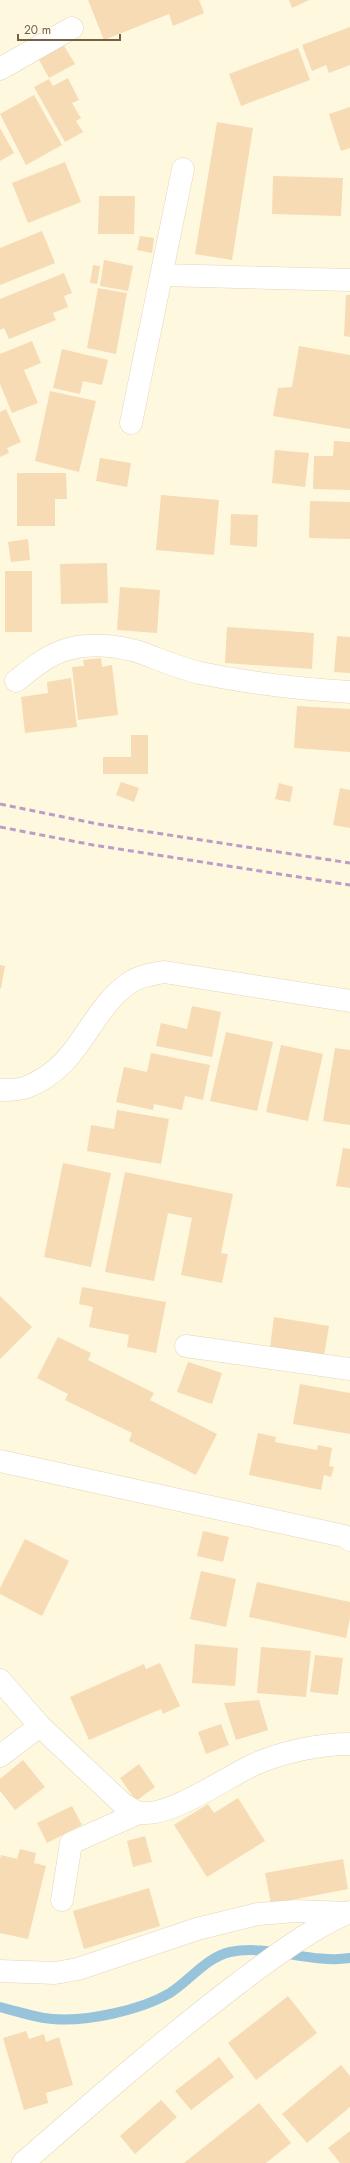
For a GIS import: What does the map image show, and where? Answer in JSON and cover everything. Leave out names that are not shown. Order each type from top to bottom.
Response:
[{"type":"street","points":[[0,69],[72,28]]},
{"type":"street","points":[[131,422],[183,169]]},
{"type":"street","points":[[162,275],[350,280]]},
{"type":"street","points":[[16,681],[39,664],[62,651],[91,646],[116,646],[141,653],[184,669],[238,680],[350,692]]},
{"type":"street","points":[[0,1090],[26,1088],[51,1074],[69,1059],[108,1003],[129,983],[145,976],[164,972],[350,1001]]},
{"type":"street","points":[[186,1346],[350,1369]]},
{"type":"street","points":[[0,1461],[344,1536],[350,1540]]},
{"type":"street","points":[[0,1680],[40,1726],[124,1805],[138,1813]]},
{"type":"street","points":[[0,1756],[40,1726]]},
{"type":"street","points":[[62,1900],[72,1843],[138,1813],[155,1812],[171,1808],[256,1764],[277,1757],[324,1746],[350,1744]]},
{"type":"street","points":[[0,1971],[55,1972],[78,1969],[197,1929],[258,1914],[296,1911],[344,1915]]},
{"type":"street","points":[[23,2163],[192,2018],[261,1966],[344,1915]]},
{"type":"building","points":[[88,0],[199,0],[204,13],[173,26],[169,14],[104,40]]},
{"type":"building","points":[[289,0],[309,0],[292,8]]},
{"type":"building","points":[[350,27],[350,65],[329,73],[326,65],[312,71],[302,45]]},
{"type":"building","points":[[63,44],[75,64],[49,78],[38,58]]},
{"type":"building","points":[[298,48],[310,80],[241,106],[229,74]]},
{"type":"building","points":[[68,78],[79,100],[72,103],[81,118],[76,121],[83,132],[65,142],[34,87],[49,79],[53,86]]},
{"type":"building","points":[[34,95],[62,145],[26,165],[0,114]]},
{"type":"building","points":[[350,107],[350,148],[341,151],[329,114]]},
{"type":"building","points":[[217,122],[253,128],[232,260],[195,254]]},
{"type":"building","points":[[0,128],[14,153],[0,161]]},
{"type":"building","points":[[65,162],[81,202],[28,223],[12,183]]},
{"type":"building","points":[[273,176],[343,178],[341,216],[272,214]]},
{"type":"building","points":[[99,196],[135,196],[134,234],[98,234]]},
{"type":"building","points":[[42,231],[55,263],[0,285],[0,248]]},
{"type":"building","points":[[140,236],[154,238],[152,253],[137,250]]},
{"type":"building","points":[[104,260],[133,266],[128,291],[100,286]]},
{"type":"building","points":[[93,265],[100,266],[97,284],[90,283]]},
{"type":"building","points":[[64,273],[72,293],[64,296],[68,307],[53,313],[56,320],[9,339],[4,328],[0,330],[0,299]]},
{"type":"building","points":[[98,288],[127,293],[116,354],[87,348]]},
{"type":"building","points":[[346,295],[350,295],[350,337],[344,336]]},
{"type":"building","points":[[32,341],[41,363],[24,370],[38,403],[12,413],[0,384],[0,354]]},
{"type":"building","points":[[299,346],[350,355],[350,429],[273,416],[278,388],[292,387]]},
{"type":"building","points":[[62,349],[108,360],[102,385],[83,381],[80,394],[53,388]]},
{"type":"building","points":[[50,391],[96,401],[79,472],[35,461]]},
{"type":"building","points":[[6,409],[21,442],[7,448],[9,453],[0,457],[0,412]]},
{"type":"building","points":[[334,441],[350,442],[350,490],[313,489],[314,456],[333,456]]},
{"type":"building","points":[[275,450],[309,453],[305,487],[272,483]]},
{"type":"building","points":[[100,458],[131,463],[127,487],[96,481]]},
{"type":"building","points":[[17,473],[66,473],[67,499],[55,499],[55,526],[17,526]]},
{"type":"building","points":[[161,495],[219,500],[214,555],[156,550]]},
{"type":"building","points":[[310,501],[350,502],[350,539],[309,538]]},
{"type":"building","points":[[231,514],[258,515],[257,547],[230,545]]},
{"type":"building","points":[[28,539],[30,560],[11,562],[8,542]]},
{"type":"building","points":[[107,563],[108,603],[61,604],[60,564]]},
{"type":"building","points":[[5,571],[32,571],[32,632],[5,632]]},
{"type":"building","points":[[120,587],[160,590],[157,633],[117,630]]},
{"type":"building","points":[[227,627],[314,633],[312,669],[225,663]]},
{"type":"building","points":[[337,636],[350,637],[350,673],[334,672]]},
{"type":"building","points":[[101,658],[102,667],[112,665],[118,715],[78,720],[72,667],[84,666],[83,660]]},
{"type":"building","points":[[71,678],[77,727],[25,733],[21,697],[48,693],[47,682]]},
{"type":"building","points":[[297,706],[350,709],[350,752],[294,748]]},
{"type":"building","points":[[131,735],[148,735],[148,774],[103,774],[103,757],[131,757]]},
{"type":"building","points":[[121,782],[139,788],[134,802],[116,795]]},
{"type":"building","points":[[279,783],[293,787],[290,802],[275,799]]},
{"type":"building","points":[[340,788],[350,790],[350,828],[333,825]]},
{"type":"building","points":[[0,965],[5,966],[1,988],[0,988]]},
{"type":"building","points":[[192,1006],[221,1012],[212,1057],[156,1046],[161,1023],[187,1029]]},
{"type":"building","points":[[226,1032],[273,1042],[257,1111],[210,1101]]},
{"type":"building","points":[[281,1045],[323,1054],[308,1121],[266,1112]]},
{"type":"building","points":[[335,1048],[350,1050],[350,1125],[323,1121]]},
{"type":"building","points":[[151,1053],[210,1065],[203,1100],[185,1096],[182,1110],[154,1104],[153,1110],[116,1102],[124,1067],[147,1072]]},
{"type":"building","points":[[117,1110],[169,1119],[161,1164],[87,1151],[91,1125],[114,1129]]},
{"type":"building","points":[[343,1148],[350,1149],[350,1188],[336,1186]]},
{"type":"building","points":[[63,1163],[111,1173],[91,1267],[44,1257]]},
{"type":"building","points":[[125,1172],[233,1194],[221,1253],[228,1254],[222,1283],[181,1275],[192,1218],[168,1213],[154,1281],[105,1272]]},
{"type":"building","points":[[82,1287],[166,1302],[156,1353],[127,1347],[129,1335],[89,1327],[93,1307],[79,1304]]},
{"type":"building","points":[[0,1296],[32,1327],[0,1359]]},
{"type":"building","points":[[274,1317],[329,1326],[324,1356],[270,1347]]},
{"type":"building","points":[[58,1337],[91,1353],[88,1360],[154,1393],[150,1400],[217,1434],[196,1475],[129,1441],[132,1433],[65,1400],[68,1394],[37,1378]]},
{"type":"building","points":[[188,1362],[222,1373],[212,1404],[177,1392]]},
{"type":"building","points":[[300,1384],[350,1393],[350,1434],[293,1424]]},
{"type":"building","points":[[258,1433],[276,1437],[275,1442],[317,1450],[318,1445],[332,1448],[329,1466],[334,1467],[331,1477],[324,1475],[321,1490],[249,1475]]},
{"type":"building","points":[[203,1531],[229,1537],[223,1562],[197,1556]]},
{"type":"building","points":[[25,1539],[69,1561],[42,1616],[0,1594],[0,1588]]},
{"type":"building","points":[[201,1571],[236,1579],[226,1627],[190,1619]]},
{"type":"building","points":[[257,1582],[350,1602],[350,1618],[346,1638],[249,1617]]},
{"type":"building","points":[[195,1644],[238,1648],[235,1686],[192,1683]]},
{"type":"building","points":[[261,1647],[311,1651],[306,1697],[257,1693]]},
{"type":"building","points":[[315,1655],[343,1658],[338,1695],[310,1692]]},
{"type":"building","points":[[160,1663],[180,1706],[163,1714],[161,1709],[89,1740],[70,1697],[144,1664],[146,1669]]},
{"type":"building","points":[[259,1700],[268,1730],[236,1740],[224,1703]]},
{"type":"building","points":[[221,1724],[229,1745],[206,1754],[198,1732]]},
{"type":"building","points":[[23,1760],[45,1787],[15,1810],[0,1791],[0,1779]]},
{"type":"building","points":[[139,1764],[155,1787],[136,1801],[120,1778]]},
{"type":"building","points":[[238,1798],[265,1841],[207,1877],[174,1825],[208,1804],[214,1813]]},
{"type":"building","points":[[72,1806],[82,1825],[47,1843],[37,1823]]},
{"type":"building","points":[[145,1836],[152,1862],[133,1867],[127,1841]]},
{"type":"building","points":[[20,1849],[36,1853],[34,1863],[46,1866],[28,1939],[0,1933],[1,1855],[17,1859]]},
{"type":"building","points":[[343,1859],[348,1889],[271,1904],[265,1873]]},
{"type":"building","points":[[149,1888],[160,1926],[84,1949],[73,1911]]},
{"type":"building","points":[[288,1996],[317,2033],[256,2080],[228,2043]]},
{"type":"building","points":[[26,2031],[29,2039],[44,2034],[46,2042],[59,2037],[73,2085],[46,2093],[48,2103],[24,2110],[3,2038]]},
{"type":"building","points":[[219,2057],[234,2077],[191,2110],[175,2091]]},
{"type":"building","points":[[341,2065],[350,2076],[350,2107],[307,2143],[282,2114]]},
{"type":"building","points":[[161,2100],[177,2117],[135,2154],[120,2136]]},
{"type":"building","points":[[259,2103],[291,2143],[266,2163],[184,2163]]},
{"type":"building","points":[[350,2131],[350,2163],[340,2163],[328,2148]]},
{"type":"waterway","points":[[0,2007],[33,2016],[53,2019],[82,2019],[97,2017],[144,2005],[158,1999],[177,1988],[206,1964],[230,1952],[259,1950],[305,1957],[335,1959],[350,1958]]},
{"type":"railway","points":[[0,804],[98,824],[350,863]]},
{"type":"railway","points":[[0,827],[93,845],[350,885]]}]
